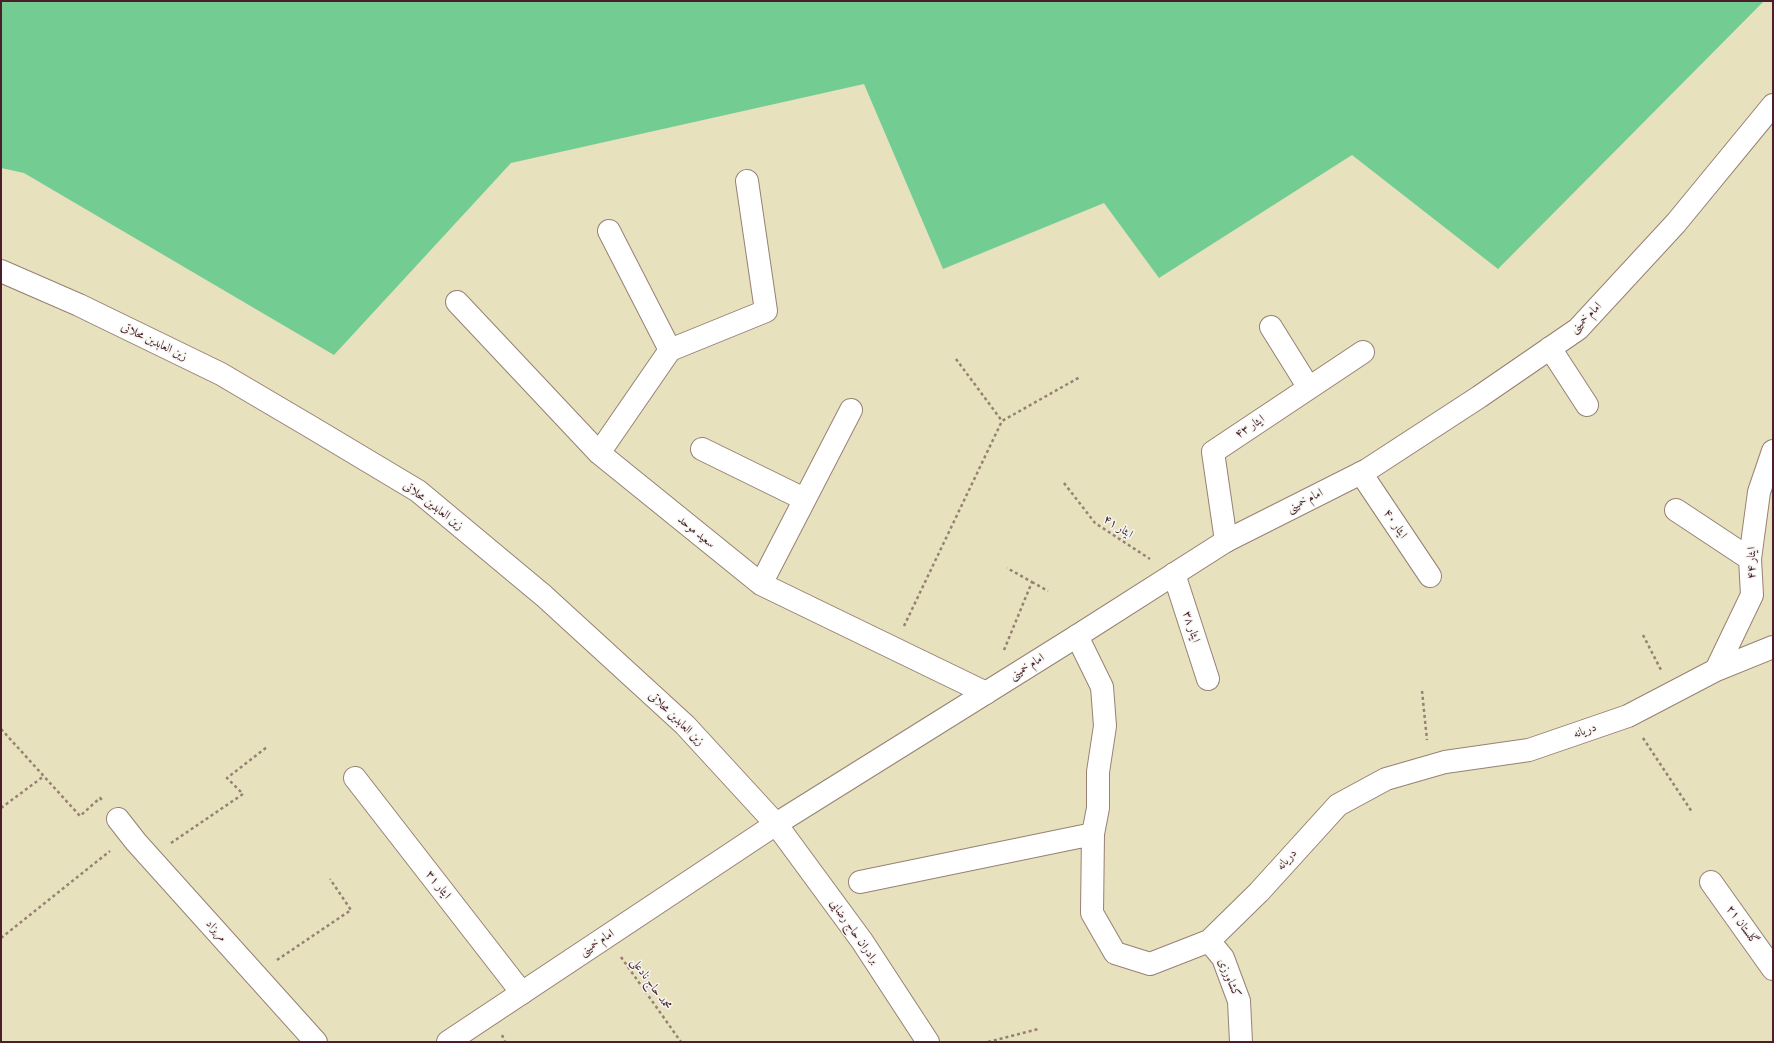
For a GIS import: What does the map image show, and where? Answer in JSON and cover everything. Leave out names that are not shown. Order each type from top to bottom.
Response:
[{"type":"street","name":"امام خمینی","points":[[448,1042],[747,845],[776,824],[1226,541],[1361,473],[1479,397],[1578,329],[1676,223],[1773,105]]},
{"type":"street","points":[[599,453],[670,350],[766,311],[746,181]]},
{"type":"street","points":[[609,231],[670,350]]},
{"type":"street","name":"زین العابدین محلاتی","points":[[1,271],[79,305],[221,374],[418,491],[544,596],[685,725],[776,824]]},
{"type":"street","name":"سعید موحد","points":[[457,302],[599,453],[761,584],[986,693]]},
{"type":"street","points":[[1271,327],[1309,388]]},
{"type":"street","points":[[1550,348],[1587,405]]},
{"type":"street","name":"ایثار ۴۳","points":[[1226,541],[1213,452],[1363,352]]},
{"type":"street","points":[[761,584],[851,410]]},
{"type":"street","points":[[702,449],[804,499]]},
{"type":"street","name":"ایثار ۴۴","points":[[1716,670],[1752,595],[1750,559],[1759,492],[1773,451]]},
{"type":"street","name":"ایثار ۴۰","points":[[1361,473],[1430,576]]},
{"type":"street","points":[[1676,510],[1750,559]]},
{"type":"street","name":"ایثار ۳۸","points":[[1174,574],[1208,680]]},
{"type":"street","name":"دریانه","points":[[1077,636],[1102,687],[1105,726],[1098,772],[1098,808],[1094,834],[1092,913],[1115,953],[1150,964],[1209,942],[1259,892],[1338,805],[1386,779],[1445,762],[1529,750],[1628,716],[1716,670],[1773,647]]},
{"type":"street","name":"ایثار ۳۱","points":[[355,778],[522,993]]},
{"type":"street","name":"برادران حاج رضایی","points":[[776,824],[862,942],[928,1042]]},
{"type":"street","name":"مریزاد","points":[[124,827],[316,1042]]},
{"type":"street","points":[[860,882],[1094,834]]},
{"type":"street","name":"گلستان ۲۱","points":[[1711,882],[1773,969]]},
{"type":"street","name":"کشاورزی","points":[[1209,942],[1223,958],[1239,1001],[1241,1042]]},
{"type":"path","points":[[956,359],[1002,421]]},
{"type":"path","points":[[893,648],[1002,421],[1080,378]]},
{"type":"path","name":"ایثار ۴۱","points":[[1064,483],[1095,523],[1174,574]]},
{"type":"path","points":[[1007,568],[1048,590]]},
{"type":"path","points":[[1003,652],[1032,582]]},
{"type":"path","points":[[1642,635],[1672,692]]},
{"type":"path","points":[[1422,691],[1430,766]]},
{"type":"path","points":[[1628,716],[1692,812]]},
{"type":"path","points":[[1,729],[80,816],[100,798],[124,827],[1,938]]},
{"type":"path","points":[[150,857],[243,794],[227,778],[267,747]]},
{"type":"path","points":[[1,808],[44,776]]},
{"type":"path","points":[[255,974],[351,910],[330,879]]},
{"type":"path","name":"محمد حاج نادعلی","points":[[606,937],[681,1042]]},
{"type":"path","points":[[988,1042],[1038,1029]]},
{"type":"green space","points":[[1,1],[1764,1],[1498,269],[1352,155],[1159,278],[1104,203],[943,269],[864,84],[511,163],[334,355],[24,173],[1,168]]}]
